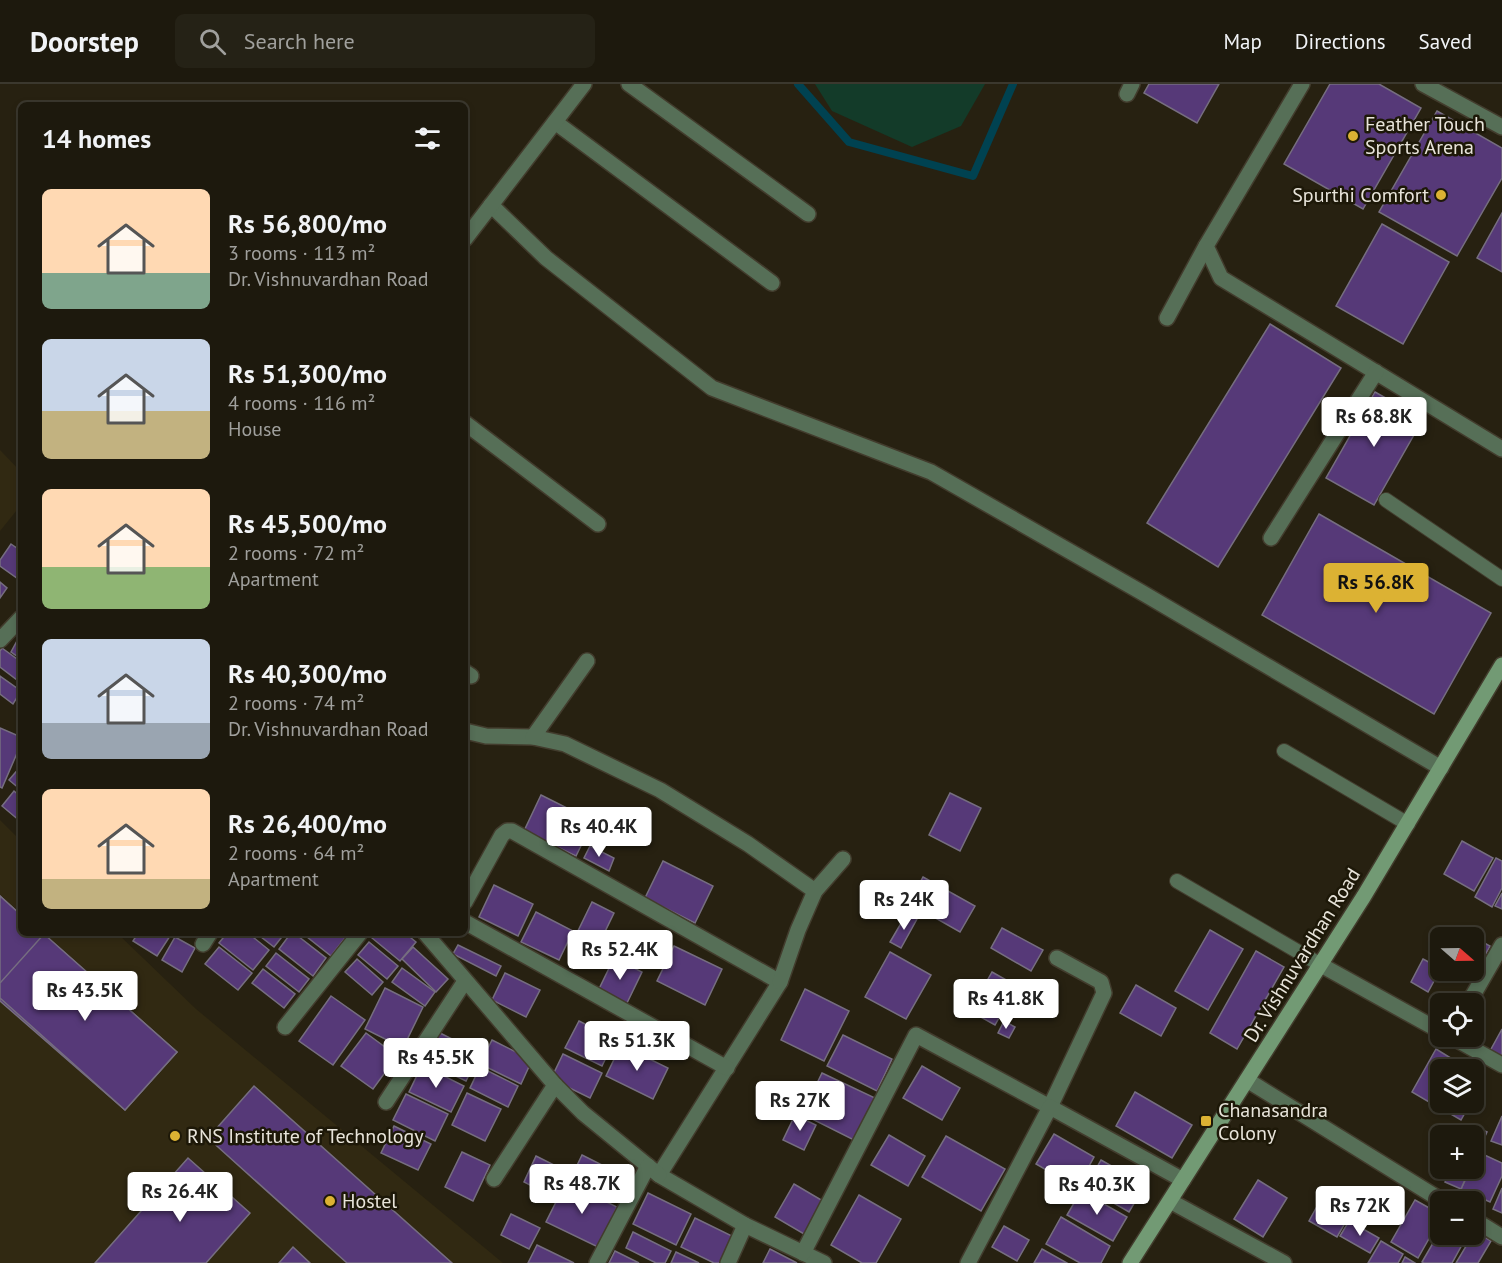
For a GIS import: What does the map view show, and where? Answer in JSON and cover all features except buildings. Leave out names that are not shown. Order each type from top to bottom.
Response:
[{"type":"main road","name":"Dr. Vishnuvardhan Road","points":[[1130,1263],[1365,896],[1502,665]]},
{"type":"street","points":[[468,234],[584,84]]},
{"type":"street","points":[[629,84],[808,214]]},
{"type":"street","points":[[1167,318],[1206,246],[1302,84]]},
{"type":"street","points":[[1423,84],[1502,127]]},
{"type":"street","points":[[555,122],[772,283]]},
{"type":"street","points":[[491,205],[546,258],[712,388],[931,472],[1141,591],[1441,768]]},
{"type":"street","points":[[1206,246],[1221,278],[1502,449]]},
{"type":"street","points":[[1271,538],[1376,372]]},
{"type":"street","points":[[468,425],[598,524]]},
{"type":"street","points":[[0,640],[18,621]]},
{"type":"street","points":[[533,736],[587,661]]},
{"type":"street","points":[[468,732],[486,736],[533,736],[565,744],[660,790],[748,844],[815,891]]},
{"type":"street","points":[[468,897],[502,835],[507,831],[512,831],[780,982]]},
{"type":"street","points":[[597,1263],[653,1171],[727,1068],[780,982],[798,930],[815,891],[843,859]]},
{"type":"street","points":[[468,924],[727,1068]]},
{"type":"street","points":[[285,1027],[358,936]]},
{"type":"street","points":[[428,936],[555,1085],[583,1113],[653,1171],[746,1225],[824,1263]]},
{"type":"street","points":[[1474,993],[1502,945]]},
{"type":"street","points":[[968,1263],[1050,1107],[1104,993],[1101,982],[1057,958]]},
{"type":"street","points":[[1320,965],[1430,1026]]},
{"type":"street","points":[[386,1102],[465,981]]},
{"type":"street","points":[[803,1253],[916,1035],[1183,1180]]},
{"type":"street","points":[[1470,1047],[1502,1065]]},
{"type":"street","points":[[1247,1080],[1430,1193]]},
{"type":"street","points":[[494,1179],[555,1085]]},
{"type":"street","points":[[1170,1201],[1284,1263]]},
{"type":"street","points":[[728,1263],[746,1225]]},
{"type":"street","points":[[1484,1226],[1502,1237]]},
{"type":"lane","points":[[1386,500],[1502,579]]},
{"type":"lane","points":[[1284,751],[1408,824]]},
{"type":"lane","points":[[1177,881],[1320,965]]},
{"type":"shaded area","points":[[0,450],[18,469],[18,509],[0,531]]},
{"type":"shaded area","name":"RNS Institute of Technology","points":[[0,820],[18,838],[18,936],[120,936],[196,1009],[503,1263],[0,1263]]},
{"type":"green space","points":[[815,84],[985,84],[961,126],[912,147],[832,111]]},
{"type":"waterway","points":[[798,84],[849,142],[973,176],[1013,84]]},
{"type":"place","name":"Feather Touch Sports Arena","points":[[1353,136]]},
{"type":"place","name":"Spurthi Comfort","points":[[1441,195]]},
{"type":"place","name":"Chanasandra Colony","points":[[1206,1121]]},
{"type":"place","name":"RNS Institute of Technology","points":[[175,1136]]},
{"type":"place","name":"Hostel","points":[[330,1201]]}]
